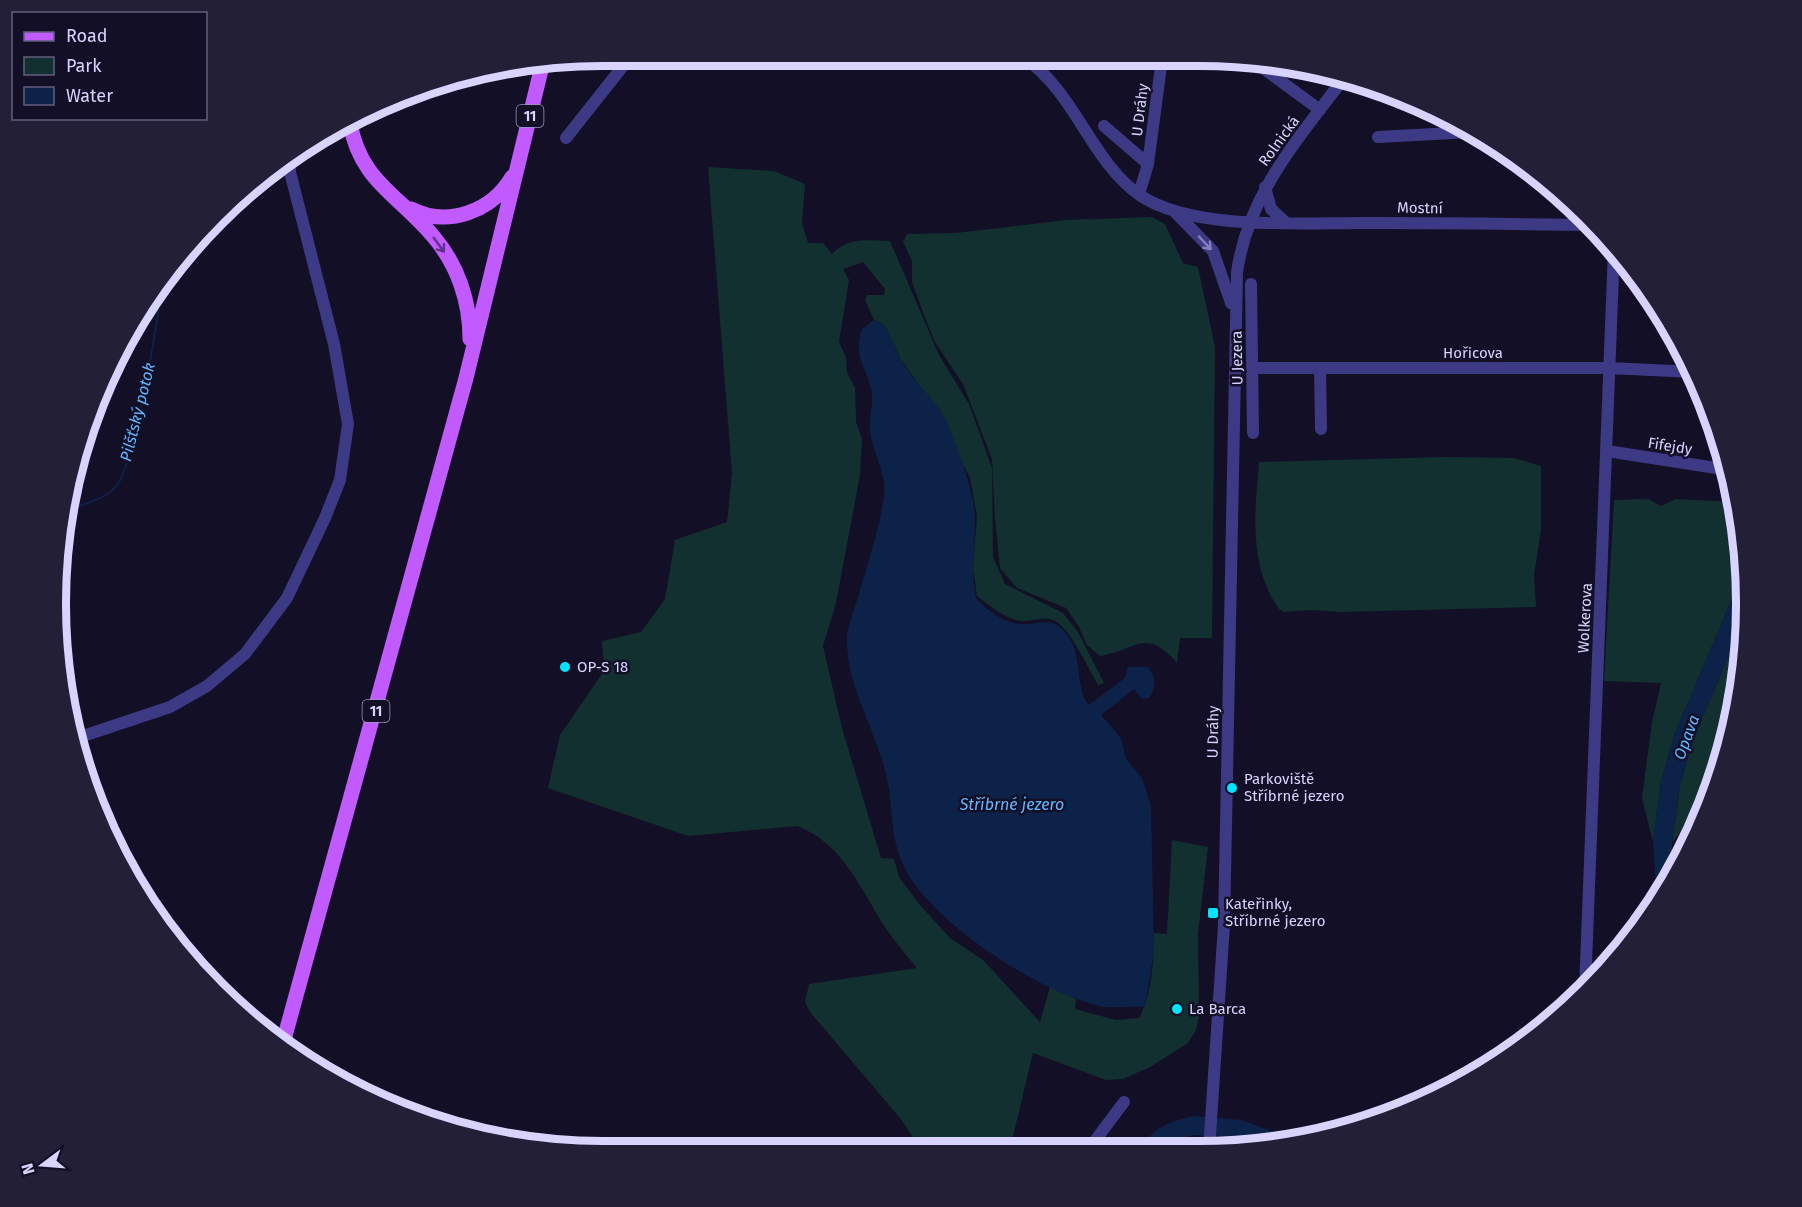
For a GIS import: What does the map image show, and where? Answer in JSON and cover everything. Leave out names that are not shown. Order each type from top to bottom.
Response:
[{"type":"main road","name":"11","points":[[286,1037],[466,378],[541,70]]},
{"type":"main road","points":[[352,129],[361,158],[375,180],[400,202],[442,248],[461,284],[470,324],[470,351],[466,378]]},
{"type":"main road","points":[[400,202],[415,211],[432,216],[465,214],[497,196],[517,166]]},
{"type":"street","points":[[566,138],[623,66]]},
{"type":"street","name":"U Dráhy","points":[[1036,66],[1055,85],[1112,166],[1139,194],[1175,212],[1213,251],[1222,271],[1234,314]]},
{"type":"street","name":"U Dráhy","points":[[1139,194],[1148,164],[1161,66]]},
{"type":"street","points":[[1267,71],[1320,110]]},
{"type":"street","name":"Rolnická","points":[[1249,221],[1265,187],[1339,84]]},
{"type":"street","name":"U Dráhy","points":[[1104,126],[1148,164]]},
{"type":"street","points":[[1378,136],[1457,133]]},
{"type":"street","points":[[82,736],[170,707],[207,686],[245,654],[287,598],[336,489],[346,449],[348,424],[342,377],[290,167]]},
{"type":"street","points":[[1265,187],[1271,209],[1286,222]]},
{"type":"street","name":"U Dráhy","points":[[1175,212],[1249,221],[1240,252],[1234,314],[1224,925],[1210,1141]]},
{"type":"street","name":"Mostní","points":[[1249,221],[1581,225]]},
{"type":"street","name":"Wolkerova","points":[[1585,977],[1613,262]]},
{"type":"street","name":"U Jezera","points":[[1251,284],[1253,433]]},
{"type":"street","name":"Hořicova","points":[[1252,368],[1609,368],[1683,372]]},
{"type":"street","points":[[1320,368],[1321,429]]},
{"type":"street","name":"Fifejdy","points":[[1607,451],[1719,468]]},
{"type":"street","points":[[1095,1141],[1124,1102]]},
{"type":"green space","points":[[708,167],[774,171],[805,184],[802,224],[808,243],[823,243],[832,254],[838,248],[852,242],[890,241],[939,355],[969,404],[992,468],[993,557],[1005,584],[1063,613],[1078,632],[1104,683],[1098,685],[1074,642],[1057,622],[1048,619],[1015,620],[998,612],[977,596],[973,567],[977,516],[970,478],[928,397],[901,360],[885,326],[874,320],[865,300],[867,295],[884,295],[885,289],[863,262],[843,269],[849,280],[839,342],[846,357],[847,372],[855,388],[856,422],[862,439],[860,475],[836,603],[823,646],[842,728],[881,858],[894,859],[899,877],[920,905],[950,938],[983,960],[1040,1022],[1050,987],[1076,999],[1075,1009],[1116,1020],[1139,1018],[1149,988],[1153,965],[1154,933],[1167,934],[1172,840],[1208,847],[1198,934],[1199,1016],[1196,1030],[1188,1043],[1150,1067],[1123,1079],[1106,1080],[1033,1053],[1012,1141],[916,1141],[900,1118],[810,1012],[805,1002],[809,984],[917,968],[887,930],[838,854],[813,834],[797,826],[688,836],[548,788],[560,735],[604,671],[602,641],[641,632],[665,599],[675,540],[727,522],[732,473]]},
{"type":"green space","points":[[1152,217],[1165,224],[1183,263],[1198,267],[1215,347],[1212,638],[1180,638],[1177,663],[1166,652],[1148,643],[1100,656],[1087,645],[1079,627],[1066,608],[1017,588],[1000,568],[992,459],[963,384],[935,342],[927,323],[912,282],[912,261],[903,242],[907,234],[956,233],[1066,220]]},
{"type":"green space","points":[[1445,457],[1514,458],[1541,466],[1541,530],[1534,575],[1536,607],[1341,612],[1311,610],[1284,612],[1279,609],[1262,575],[1258,557],[1255,519],[1259,462]]},
{"type":"green space","points":[[1648,499],[1661,506],[1676,499],[1726,502],[1735,568],[1736,590],[1675,733],[1661,781],[1653,842],[1642,798],[1652,722],[1661,683],[1604,681],[1614,500]]},
{"type":"green space","points":[[1735,642],[1726,708],[1718,743],[1691,819],[1672,843],[1680,785],[1693,740]]},
{"type":"water","name":"Stříbrné jezero","points":[[874,320],[880,322],[888,331],[905,366],[938,407],[960,455],[974,506],[973,574],[976,598],[991,612],[1009,622],[1023,624],[1048,622],[1062,629],[1074,648],[1081,689],[1089,705],[1125,678],[1128,667],[1148,667],[1153,675],[1154,686],[1149,698],[1142,699],[1134,689],[1101,715],[1121,738],[1126,759],[1142,778],[1151,806],[1154,950],[1145,1007],[1100,1006],[1076,999],[1022,973],[968,936],[944,916],[924,896],[902,862],[894,836],[885,770],[851,674],[847,641],[849,624],[876,533],[884,496],[883,479],[870,430],[872,394],[859,348],[862,329]]},
{"type":"water","name":"Opava","points":[[1736,590],[1735,642],[1693,740],[1680,785],[1672,843],[1673,856],[1656,885],[1653,842],[1661,781],[1675,733]]},
{"type":"water","points":[[1194,1116],[1242,1120],[1280,1134],[1241,1139],[1195,1135],[1175,1141],[1146,1141],[1162,1127]]},
{"type":"waterway","name":"Pilšťský potok","points":[[75,507],[108,493],[118,484],[124,471],[145,387],[159,303]]},
{"type":"place","name":"OP-S 18","points":[[565,667]]},
{"type":"place","name":"Parkoviště Stříbrné jezero","points":[[1232,788]]},
{"type":"place","name":"Kateřinky, Stříbrné jezero","points":[[1213,913]]},
{"type":"place","name":"La Barca","points":[[1177,1009]]}]
